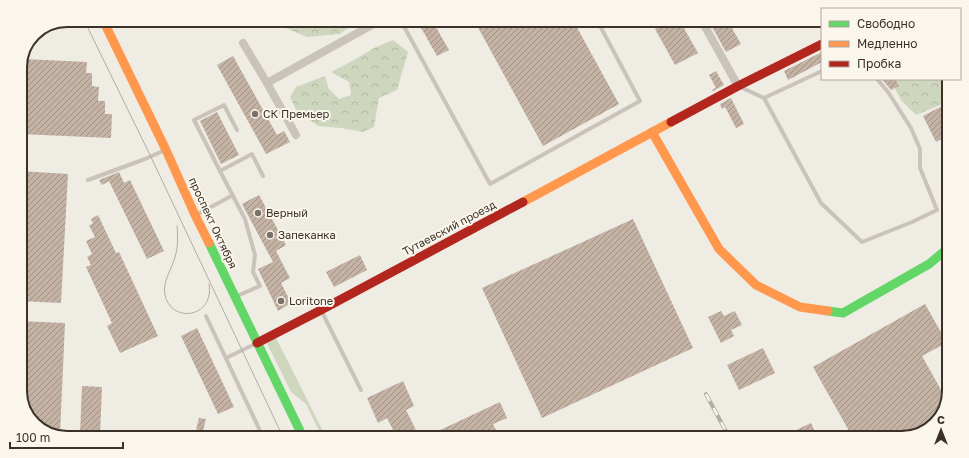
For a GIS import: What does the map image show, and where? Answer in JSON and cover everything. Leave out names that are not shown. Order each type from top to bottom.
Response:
[{"type":"street","name":"проспект Октября","points":[[106,27],[166,150],[195,215],[300,431]]},
{"type":"street","points":[[267,84],[368,27]]},
{"type":"street","points":[[705,27],[738,86]]},
{"type":"street","points":[[243,43],[296,135]]},
{"type":"street","name":"Тутаевский проезд","points":[[257,343],[738,86],[821,44]]},
{"type":"street","points":[[652,132],[719,249],[756,286],[800,307],[843,314],[929,264],[942,253]]},
{"type":"lane","points":[[404,27],[490,184],[640,100],[601,27]]},
{"type":"lane","points":[[764,98],[821,71]]},
{"type":"lane","points":[[738,86],[764,98],[821,203],[862,242],[912,222],[937,210],[920,168],[920,149],[911,128],[888,92],[878,80]]},
{"type":"lane","points":[[235,297],[260,286],[253,272],[255,255],[245,219],[194,120],[224,105],[237,130]]},
{"type":"lane","points":[[88,180],[146,159],[166,150]]},
{"type":"lane","points":[[220,171],[252,154],[263,176]]},
{"type":"lane","points":[[195,215],[233,195]]},
{"type":"lane","points":[[321,310],[361,390]]},
{"type":"lane","points":[[206,316],[260,431]]},
{"type":"lane","points":[[226,358],[257,343]]},
{"type":"green space","points":[[283,27],[350,27],[340,34],[307,37]]},
{"type":"green space","points":[[393,40],[408,52],[397,90],[379,98],[374,127],[363,132],[318,126],[296,110],[290,97],[296,87],[325,76],[329,89],[339,99],[351,95],[349,82],[331,72],[376,47]]},
{"type":"green space","points":[[891,80],[942,80],[942,103],[938,106],[916,115],[901,100]]},
{"type":"green space","points":[[276,338],[323,431],[319,431],[306,404],[291,392],[267,343]]},
{"type":"building","points":[[421,27],[436,27],[449,50],[437,56]]},
{"type":"building","points":[[478,27],[577,27],[619,104],[543,146]]},
{"type":"building","points":[[659,27],[683,27],[698,53],[675,65],[655,29]]},
{"type":"building","points":[[712,27],[731,27],[741,44],[726,52]]},
{"type":"building","points":[[821,52],[821,63],[788,80],[784,71]]},
{"type":"building","name":"СК Премьер","points":[[233,56],[277,135],[284,131],[290,142],[266,154],[217,65]]},
{"type":"building","points":[[28,59],[87,62],[86,73],[92,73],[92,86],[99,87],[98,101],[105,101],[105,114],[112,114],[111,138],[27,134]]},
{"type":"building","points":[[716,71],[724,85],[713,91],[712,90],[716,88],[709,75]]},
{"type":"building","points":[[883,80],[896,80],[899,86],[891,90]]},
{"type":"building","points":[[731,98],[744,124],[736,128],[725,107],[722,109],[720,104]]},
{"type":"building","points":[[942,106],[942,139],[936,142],[923,116]]},
{"type":"building","points":[[217,112],[239,155],[221,164],[200,121]]},
{"type":"building","points":[[27,171],[68,174],[61,303],[27,301]]},
{"type":"building","points":[[119,172],[124,183],[130,180],[164,251],[147,259],[109,181],[102,185],[99,180]]},
{"type":"building","points":[[259,195],[286,245],[276,251],[290,278],[281,283],[291,303],[278,311],[258,269],[273,262],[242,204]]},
{"type":"building","points":[[98,215],[116,253],[119,252],[158,336],[120,353],[107,326],[112,323],[86,267],[91,265],[87,257],[92,254],[86,241],[95,237],[89,225],[93,224],[91,219]]},
{"type":"building","points":[[633,219],[693,348],[542,418],[482,288]]},
{"type":"building","points":[[360,255],[367,270],[334,287],[326,272]]},
{"type":"building","points":[[925,304],[942,334],[942,345],[922,356],[942,392],[937,410],[921,410],[921,426],[907,431],[849,431],[813,367]]},
{"type":"building","points":[[721,311],[724,316],[735,311],[742,325],[731,330],[734,336],[721,343],[708,317]]},
{"type":"building","points":[[27,321],[65,323],[60,430],[47,426],[43,423],[34,413],[29,404],[27,393]]},
{"type":"building","points":[[197,328],[234,407],[218,414],[181,336]]},
{"type":"building","points":[[763,348],[775,373],[739,390],[727,365]]},
{"type":"building","points":[[403,381],[414,406],[406,410],[416,431],[394,431],[387,418],[378,423],[367,398]]},
{"type":"building","points":[[82,386],[102,387],[100,431],[80,431]]},
{"type":"building","points":[[500,402],[507,418],[493,424],[496,431],[438,431]]},
{"type":"building","points":[[199,418],[206,419],[203,431],[196,431]]},
{"type":"building","points":[[811,423],[815,431],[794,431]]},
{"type":"tram line","points":[[87,27],[151,157],[280,431]]},
{"type":"tram line","points":[[177,226],[178,242],[176,253],[164,290],[169,304],[175,310],[183,313],[192,313],[199,310],[206,304],[209,295],[209,284]]},
{"type":"railway","points":[[706,394],[726,431]]},
{"type":"traffic: fast","points":[[209,243],[300,431]]},
{"type":"traffic: fast","points":[[828,311],[843,313],[929,264],[942,253]]},
{"type":"traffic: slow","points":[[106,27],[209,243]]},
{"type":"traffic: slow","points":[[523,202],[671,122]]},
{"type":"traffic: slow","points":[[652,132],[719,249],[756,285],[800,307],[828,311]]},
{"type":"traffic: jam","points":[[671,122],[738,86],[821,44]]},
{"type":"traffic: jam","points":[[257,343],[523,202]]},
{"type":"place","name":"СК Премьер","points":[[255,114]]},
{"type":"place","name":"Верный","points":[[258,213]]},
{"type":"place","name":"Запеканка","points":[[270,235]]},
{"type":"place","name":"Loritone","points":[[281,301]]}]
